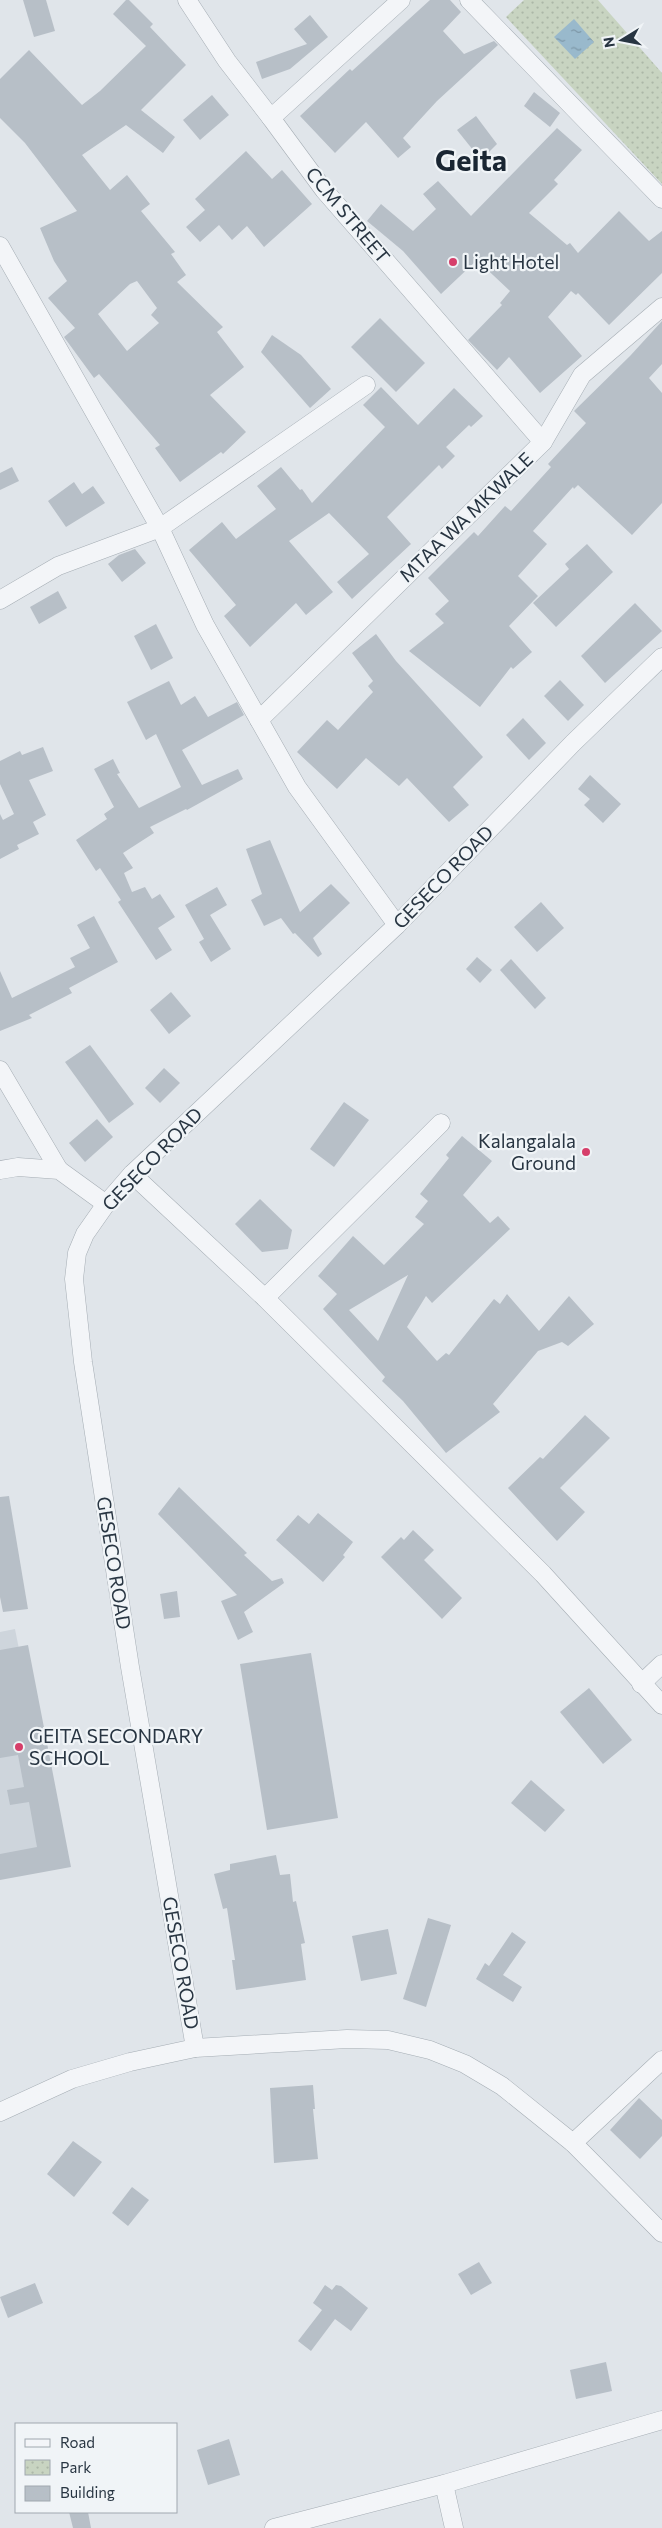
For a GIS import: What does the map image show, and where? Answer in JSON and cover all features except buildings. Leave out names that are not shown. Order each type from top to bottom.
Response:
[{"type":"street","name":"CCM STREET","points":[[187,0],[227,60],[324,190],[543,442]]},
{"type":"street","points":[[271,118],[401,0]]},
{"type":"street","points":[[469,0],[662,199]]},
{"type":"street","points":[[0,246],[160,528],[204,625],[297,787],[396,925]]},
{"type":"street","name":"MTAA WA MKWALE","points":[[260,720],[543,442],[582,375],[662,307]]},
{"type":"street","points":[[0,600],[58,566],[160,528],[366,385]]},
{"type":"street","name":"GESECO ROAD","points":[[195,2048],[130,1666],[83,1362],[74,1279],[77,1253],[85,1234],[106,1204],[132,1174],[396,925],[573,743],[662,656]]},
{"type":"street","points":[[0,1070],[59,1170],[106,1204]]},
{"type":"street","points":[[266,1298],[441,1123]]},
{"type":"street","points":[[0,1170],[18,1167],[59,1170]]},
{"type":"street","points":[[132,1174],[266,1298],[543,1574],[662,1705]]},
{"type":"street","points":[[641,1684],[662,1664]]},
{"type":"street","points":[[0,2112],[72,2079],[130,2062],[195,2048],[347,2039],[388,2040],[430,2050],[465,2064],[502,2086],[574,2143],[662,2233]]},
{"type":"street","points":[[574,2143],[662,2060]]},
{"type":"street","points":[[274,2528],[444,2484],[662,2420]]},
{"type":"street","points":[[444,2484],[454,2528]]},
{"type":"shaded area","name":"GEITA SECONDARY SCHOOL","points":[[15,1629],[61,1862],[0,1874],[0,1632]]},
{"type":"green space","points":[[524,0],[598,0],[662,73],[662,184],[506,17]]},
{"type":"water","points":[[574,19],[594,42],[575,59],[554,37]]},
{"type":"place","name":"Light Hotel","points":[[453,262]]},
{"type":"place","name":"Kalangalala Ground","points":[[586,1152]]},
{"type":"place","name":"GEITA SECONDARY SCHOOL","points":[[19,1747]]},
{"type":"district","name":"Geita","points":[[471,161]]}]
